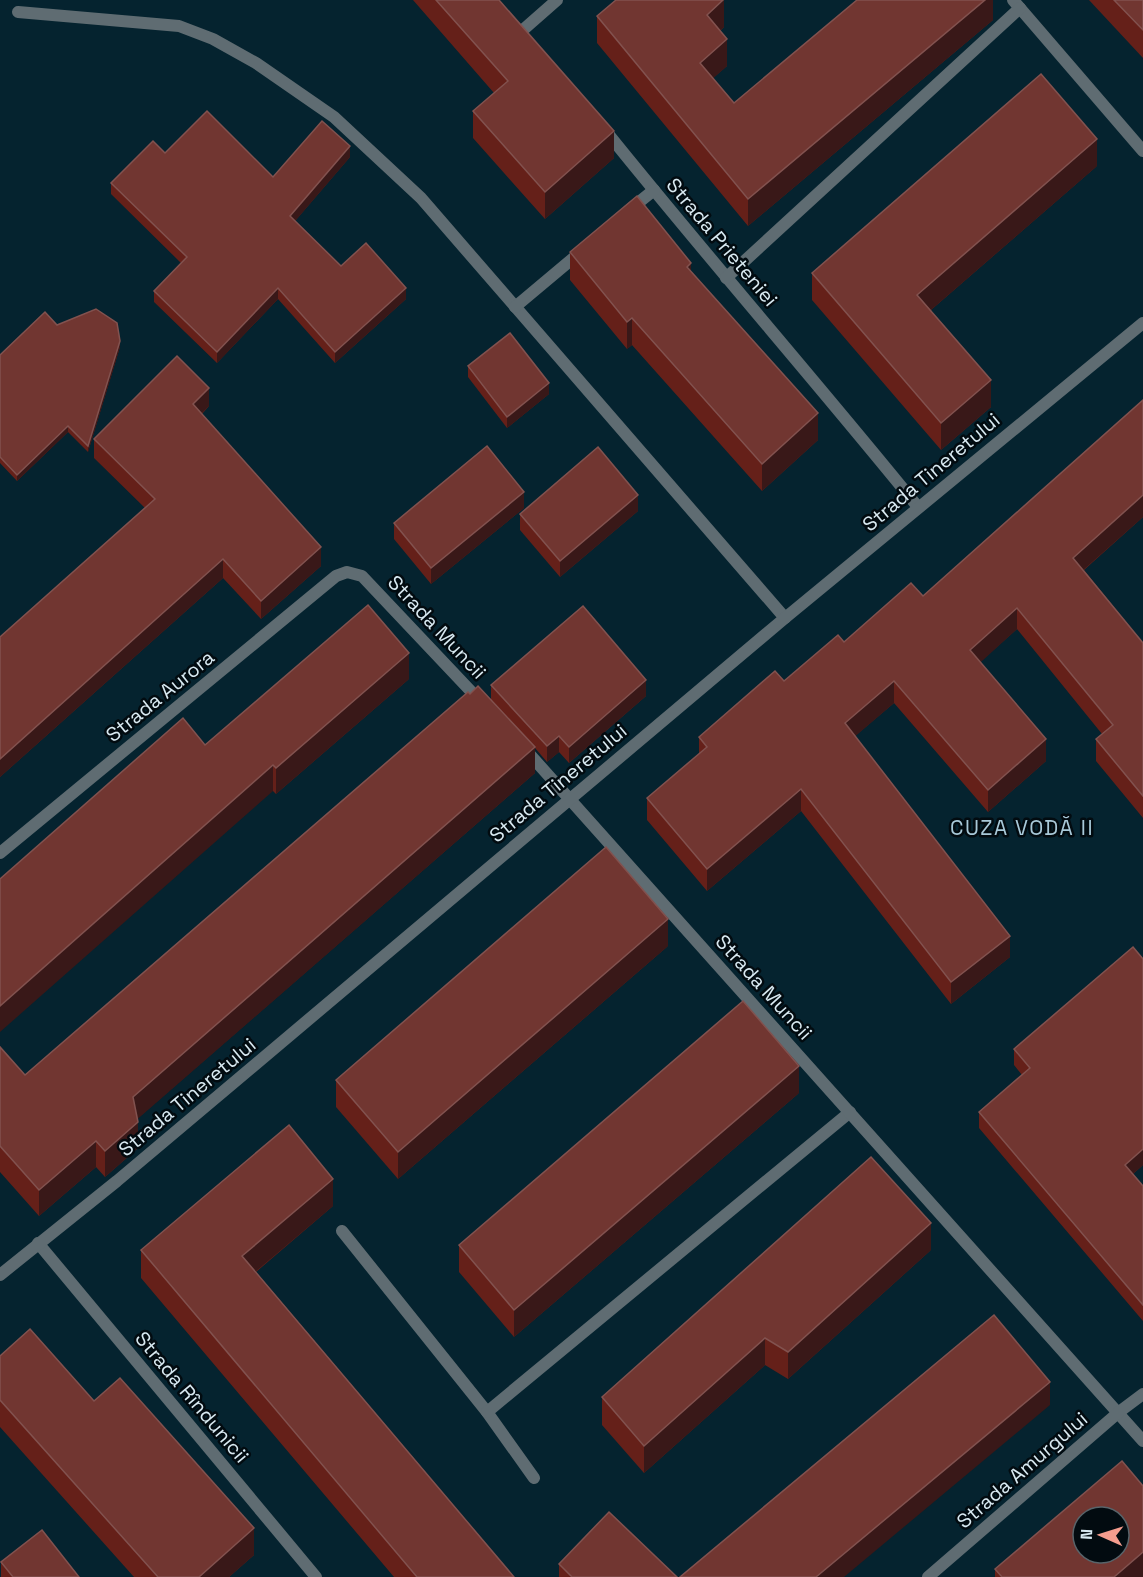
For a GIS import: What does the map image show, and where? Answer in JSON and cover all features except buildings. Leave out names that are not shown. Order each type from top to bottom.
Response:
[{"type":"street","points":[[524,30],[556,0]]},
{"type":"street","points":[[726,278],[1017,4],[1143,151]]},
{"type":"street","points":[[18,12],[178,26],[213,39],[256,63],[334,117],[421,198],[784,618]]},
{"type":"street","name":"Strada Prieteniei","points":[[594,116],[918,507]]},
{"type":"street","points":[[620,218],[654,190]]},
{"type":"street","points":[[515,307],[596,239]]},
{"type":"street","name":"Strada Tineretului","points":[[2,1270],[117,1181],[784,618],[1143,323]]},
{"type":"street","name":"Strada Muncii","points":[[347,572],[362,576],[488,709]]},
{"type":"street","name":"Strada Aurora","points":[[0,853],[336,576],[347,572]]},
{"type":"street","name":"Strada Muncii","points":[[512,735],[1143,1441]]},
{"type":"street","points":[[487,1412],[850,1112]]},
{"type":"street","points":[[342,1231],[487,1412],[534,1478]]},
{"type":"street","name":"Strada Rîndunicii","points":[[38,1243],[315,1577]]},
{"type":"street","name":"Strada Amurgului","points":[[928,1577],[1119,1412],[1143,1394]]},
{"type":"district","name":"CUZA VODĂ II","points":[[1022,828]]}]
